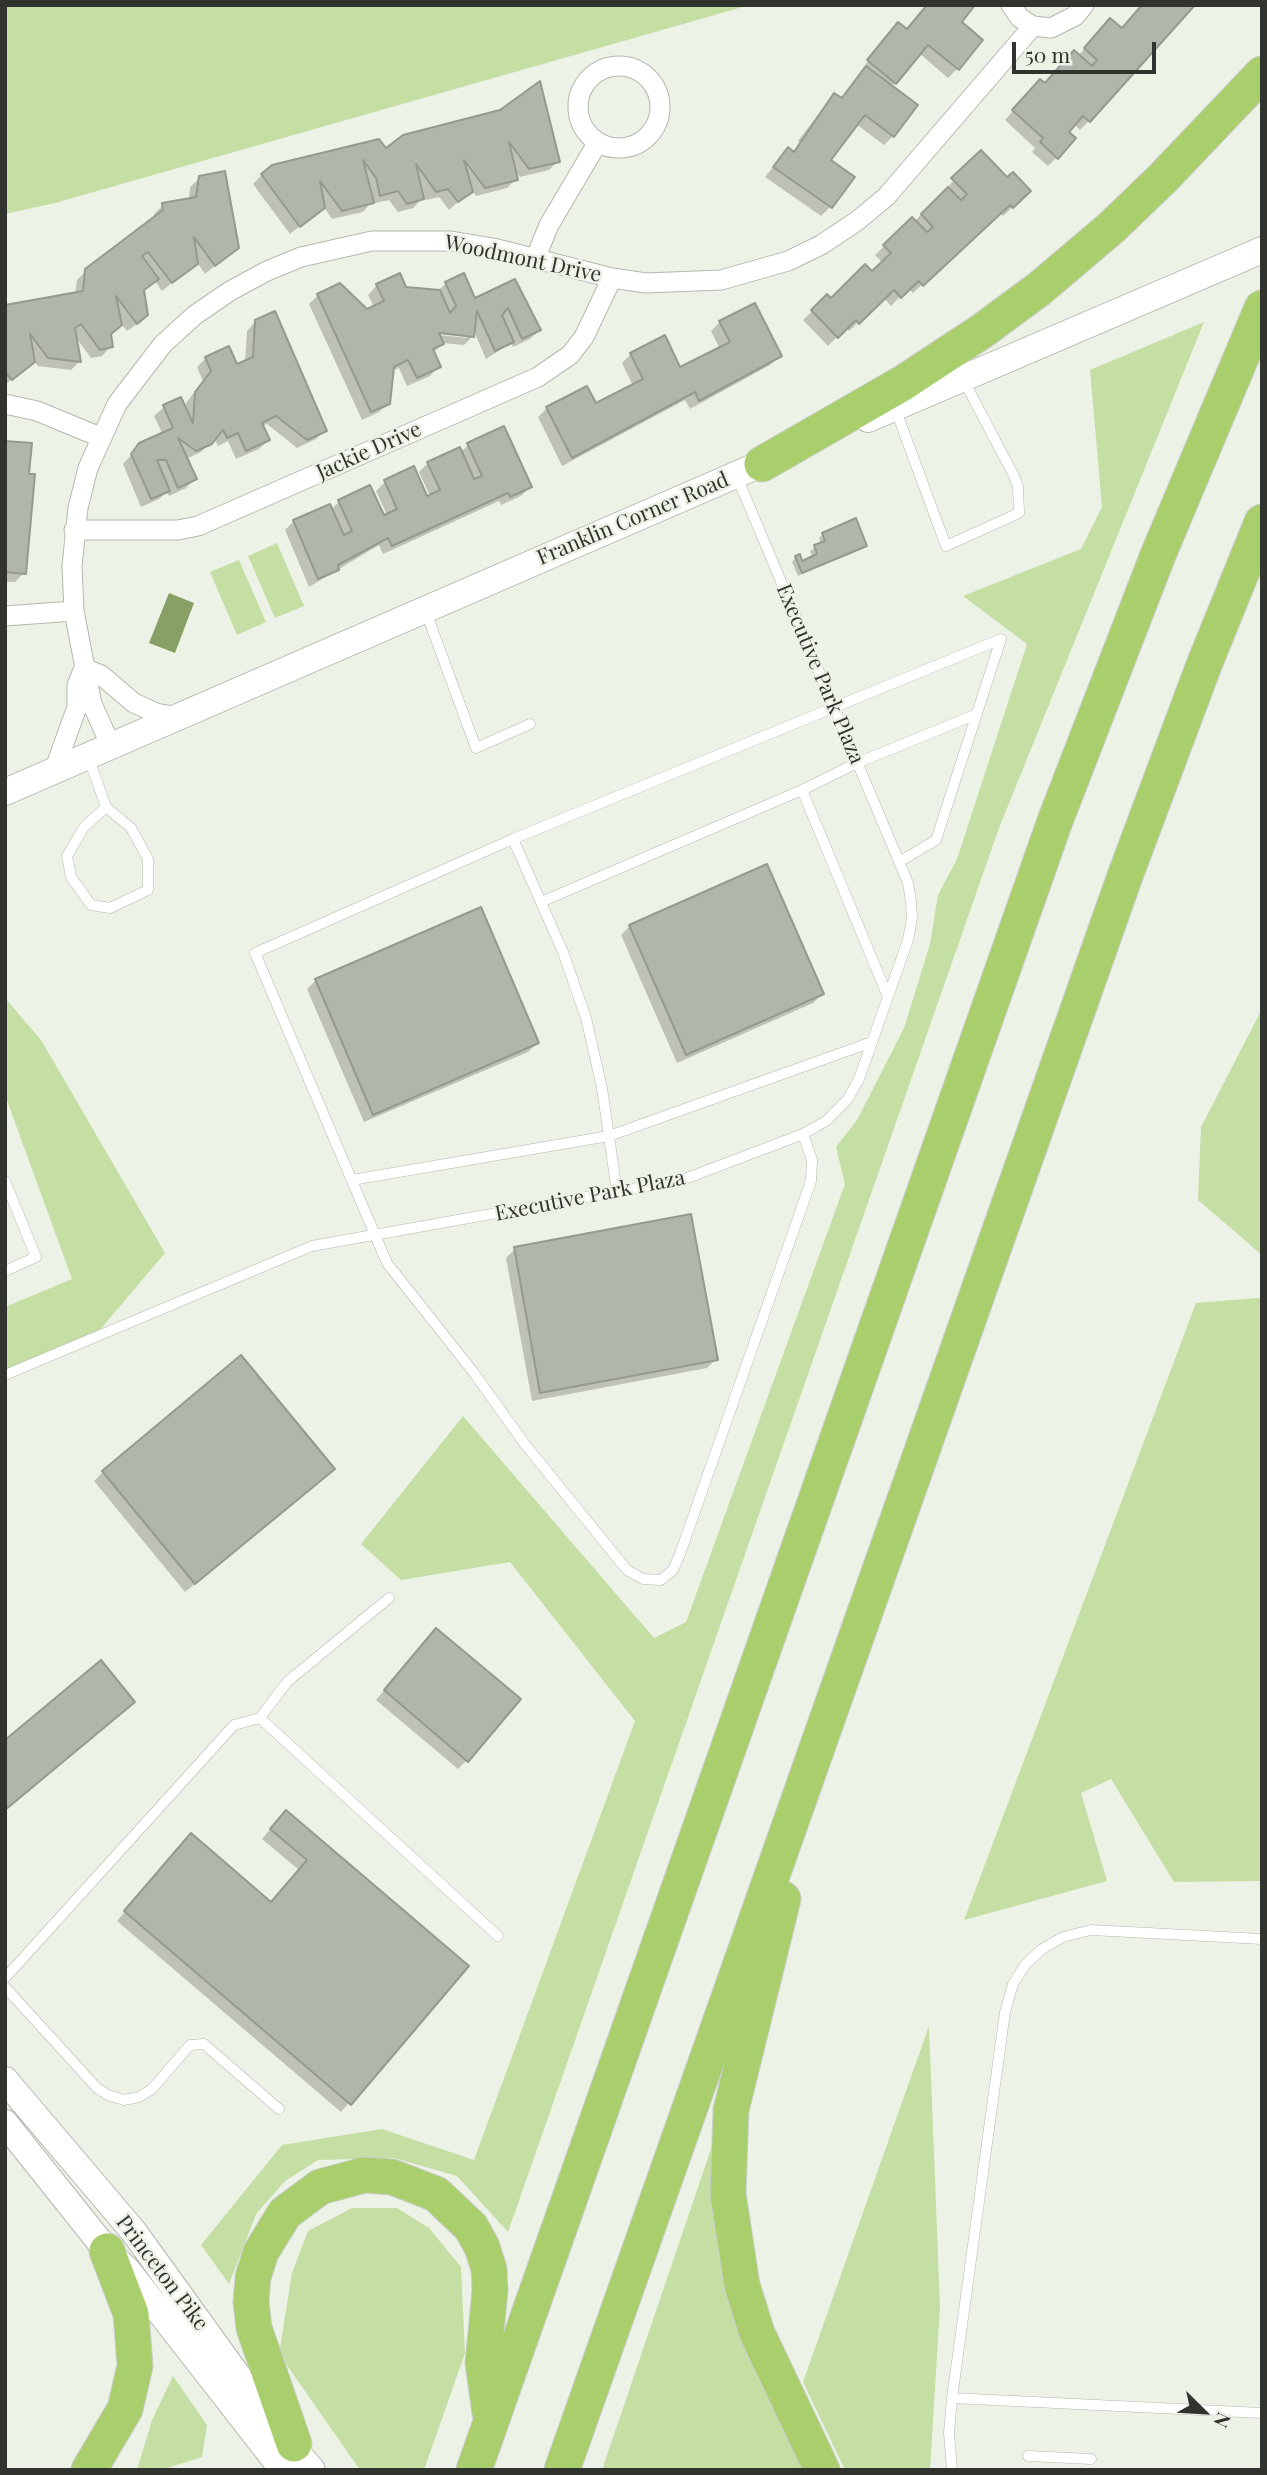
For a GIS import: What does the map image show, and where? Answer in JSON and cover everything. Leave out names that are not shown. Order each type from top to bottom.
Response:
[{"type":"highway","points":[[749,469],[903,383],[1039,289],[1145,196],[1262,74]]},
{"type":"highway","points":[[474,2470],[1055,821],[1158,555],[1261,309]]},
{"type":"highway","points":[[562,2470],[1129,864],[1262,523]]},
{"type":"highway","points":[[781,1847],[783,1906],[731,2110],[728,2194],[732,2236],[742,2285],[757,2333],[822,2470]]},
{"type":"highway","points":[[296,2461],[254,2328],[251,2302],[253,2277],[271,2231],[300,2199],[331,2183],[364,2175],[392,2177],[416,2183],[436,2194],[471,2227],[482,2247],[489,2269],[490,2290],[483,2363],[491,2421]]},
{"type":"highway","points":[[89,2470],[125,2409],[135,2365],[131,2314],[107,2251]]},
{"type":"main road","name":"Franklin Corner Road","points":[[5,792],[424,608],[1262,250]]},
{"type":"main road","name":"Princeton Pike","points":[[5,2080],[134,2232],[271,2422],[296,2461]]},
{"type":"main road","name":"Princeton Pike","points":[[5,2123],[107,2251],[128,2271],[296,2461]]},
{"type":"street","points":[[1011,5],[1020,18],[1033,26],[1051,28],[1064,24],[1084,5]]},
{"type":"street","name":"Woodmont Drive","points":[[99,751],[74,611],[74,530],[88,468],[100,437],[136,376],[163,344],[195,315],[230,291],[267,271],[336,247],[415,238],[483,246],[612,278],[671,284],[721,280],[788,261],[821,245],[886,197],[1033,26]]},
{"type":"street","points":[[613,66],[628,67],[642,73],[652,83],[660,108],[650,135],[625,148],[611,148],[598,142],[580,122],[580,95],[586,82],[599,71],[613,66]]},
{"type":"street","points":[[535,259],[549,225],[598,142]]},
{"type":"street","name":"Jackie Drive","points":[[74,530],[178,530],[198,526],[538,377],[570,355],[584,337],[612,278]]},
{"type":"street","points":[[5,404],[37,411],[100,437]]},
{"type":"street","points":[[5,616],[74,611]]},
{"type":"street","points":[[84,668],[102,675],[134,703],[156,713],[177,717]]},
{"type":"street","name":"Woodmont Drive","points":[[54,771],[77,707],[76,685],[84,668]]},
{"type":"lane","points":[[895,407],[946,546],[1019,513],[1018,487],[1014,476],[963,378]]},
{"type":"lane","name":"Executive Park Plaza","points":[[5,1375],[312,1246],[682,1180],[803,1134],[826,1121],[846,1100],[859,1079],[912,919],[908,883],[834,706],[749,469]]},
{"type":"lane","points":[[424,608],[476,748],[530,724]]},
{"type":"lane","points":[[803,1134],[812,1160],[811,1181],[680,1555],[673,1570],[661,1580],[643,1579],[627,1570],[524,1443],[474,1373],[387,1263],[255,953],[513,839],[1002,639],[936,840],[899,862]]},
{"type":"lane","points":[[541,902],[802,790],[857,763],[977,714]]},
{"type":"lane","points":[[99,751],[106,807],[131,828],[148,859],[150,882],[148,890],[110,908],[91,905],[71,877],[66,856],[84,827],[106,807]]},
{"type":"lane","points":[[802,790],[888,997]]},
{"type":"lane","points":[[513,839],[564,952],[586,1018],[617,1192]]},
{"type":"lane","points":[[352,1180],[609,1136],[872,1042]]},
{"type":"lane","points":[[5,1181],[36,1257],[5,1271]]},
{"type":"lane","points":[[5,1978],[234,1725],[260,1718],[287,1682],[389,1598]]},
{"type":"lane","points":[[260,1718],[498,1936]]},
{"type":"lane","points":[[952,2470],[949,2433],[952,2398],[1005,2012],[1013,1984],[1024,1965],[1063,1937],[1091,1930],[1262,1939]]},
{"type":"lane","points":[[5,1987],[97,2088],[108,2095],[124,2100],[139,2097],[152,2089],[190,2045],[204,2044],[279,2109]]},
{"type":"lane","points":[[952,2398],[1262,2413]]},
{"type":"lane","points":[[1028,2456],[1091,2459]]},
{"type":"shaded area","points":[[5,5],[750,5],[55,203],[5,214]]},
{"type":"shaded area","points":[[1204,322],[999,828],[508,2232],[457,2176],[394,2158],[318,2160],[285,2181],[256,2214],[229,2284],[201,2245],[282,2145],[382,2129],[474,2160],[635,1721],[510,1562],[401,1580],[361,1544],[463,1416],[654,1638],[686,1622],[845,1184],[836,1147],[857,1120],[904,1028],[930,944],[938,895],[957,859],[1027,644],[963,596],[1081,549],[1102,507],[1090,370]]},
{"type":"shaded area","points":[[277,543],[304,606],[275,618],[248,556]]},
{"type":"shaded area","points":[[239,560],[266,622],[237,635],[210,572]]},
{"type":"shaded area","points":[[169,593],[194,603],[175,653],[149,643]]},
{"type":"shaded area","points":[[5,998],[41,1040],[165,1253],[93,1338],[5,1372],[5,1307],[72,1279],[5,1095]]},
{"type":"shaded area","points":[[1262,1009],[1262,1255],[1198,1200],[1201,1127]]},
{"type":"shaded area","points":[[1262,1299],[1262,1881],[1174,1882],[1111,1779],[1081,1793],[1107,1881],[964,1920],[1196,1303]]},
{"type":"shaded area","points":[[929,2026],[940,2307],[930,2470],[845,2470],[803,2382]]},
{"type":"shaded area","points":[[712,2146],[726,2291],[804,2470],[602,2470]]},
{"type":"shaded area","points":[[352,2208],[397,2208],[429,2228],[461,2267],[465,2353],[424,2470],[360,2470],[279,2354],[292,2273],[308,2231]]},
{"type":"shaded area","points":[[173,2376],[207,2425],[202,2457],[161,2470],[137,2470],[152,2420]]},
{"type":"building","points":[[927,5],[975,5],[962,22],[983,40],[959,70],[928,45],[896,84],[867,60],[898,22],[907,29]]},
{"type":"building","points":[[1142,5],[1195,5],[1090,122],[1083,116],[1069,132],[1076,138],[1058,159],[1040,142],[1043,138],[1012,110],[1040,79],[1045,83],[1074,50],[1092,66],[1097,60],[1084,48],[1110,18],[1122,28]]},
{"type":"building","points":[[866,66],[918,105],[894,137],[865,115],[831,160],[855,177],[832,208],[773,167],[788,147],[794,152],[834,93],[842,98]]},
{"type":"building","points":[[540,81],[560,162],[529,169],[509,142],[518,180],[485,188],[464,160],[473,192],[458,202],[448,189],[436,192],[416,164],[424,199],[407,204],[398,191],[380,196],[376,178],[363,160],[374,203],[342,211],[320,181],[325,208],[300,227],[261,174],[272,165],[379,139],[386,148],[403,135],[500,110]]},
{"type":"building","points":[[981,150],[1007,177],[1013,172],[1031,191],[1013,208],[1010,205],[923,286],[919,281],[901,298],[894,290],[859,324],[856,320],[838,338],[811,310],[827,294],[831,298],[865,264],[872,271],[891,253],[883,245],[912,217],[927,232],[933,227],[921,214],[948,187],[961,200],[967,194],[951,178]]},
{"type":"building","points":[[225,171],[239,248],[215,266],[194,237],[198,264],[172,283],[148,252],[142,256],[159,279],[144,290],[148,315],[137,324],[116,296],[122,325],[111,334],[113,347],[100,350],[81,324],[75,328],[81,362],[48,358],[30,334],[35,362],[12,380],[5,372],[5,305],[83,291],[85,269],[163,210],[162,203],[196,197],[199,176]]},
{"type":"building","points":[[400,273],[406,287],[440,290],[450,313],[456,306],[445,282],[464,273],[475,298],[515,279],[541,330],[522,339],[508,308],[502,315],[514,342],[495,351],[477,311],[474,337],[439,333],[444,344],[433,349],[441,367],[417,378],[408,360],[394,367],[390,404],[371,412],[317,294],[340,283],[367,309],[384,301],[376,284]]},
{"type":"building","points":[[755,303],[782,356],[699,401],[695,392],[572,458],[546,407],[587,386],[596,403],[643,379],[630,353],[665,335],[680,367],[730,342],[719,321]]},
{"type":"building","points":[[275,311],[327,431],[307,440],[276,416],[262,423],[270,440],[246,451],[238,433],[227,438],[223,430],[212,444],[196,451],[178,438],[197,479],[178,488],[166,460],[157,460],[170,491],[151,499],[131,454],[139,443],[173,428],[163,405],[181,397],[193,423],[195,392],[211,371],[205,357],[229,346],[237,364],[253,357],[255,320]]},
{"type":"building","points":[[504,426],[532,487],[510,497],[508,493],[392,546],[388,538],[338,565],[339,570],[318,579],[293,520],[330,504],[344,535],[352,531],[338,500],[370,485],[384,515],[397,509],[384,480],[414,466],[427,496],[440,490],[427,462],[460,447],[474,479],[482,476],[467,443]]},
{"type":"building","points":[[5,441],[32,443],[29,474],[35,474],[26,574],[5,572]]},
{"type":"building","points":[[856,518],[867,546],[802,573],[795,556],[800,554],[802,561],[817,554],[814,545],[825,541],[822,533]]},
{"type":"building","points":[[767,864],[824,994],[686,1055],[629,925]]},
{"type":"building","points":[[481,907],[539,1043],[373,1115],[315,979]]},
{"type":"building","points":[[691,1214],[718,1360],[540,1393],[514,1247]]},
{"type":"building","points":[[241,1355],[335,1469],[195,1584],[102,1471]]},
{"type":"building","points":[[436,1628],[521,1699],[468,1762],[384,1690]]},
{"type":"building","points":[[101,1660],[135,1702],[5,1810],[5,1740]]},
{"type":"building","points":[[286,1810],[469,1966],[351,2105],[124,1911],[191,1833],[271,1902],[307,1860],[270,1829]]}]
